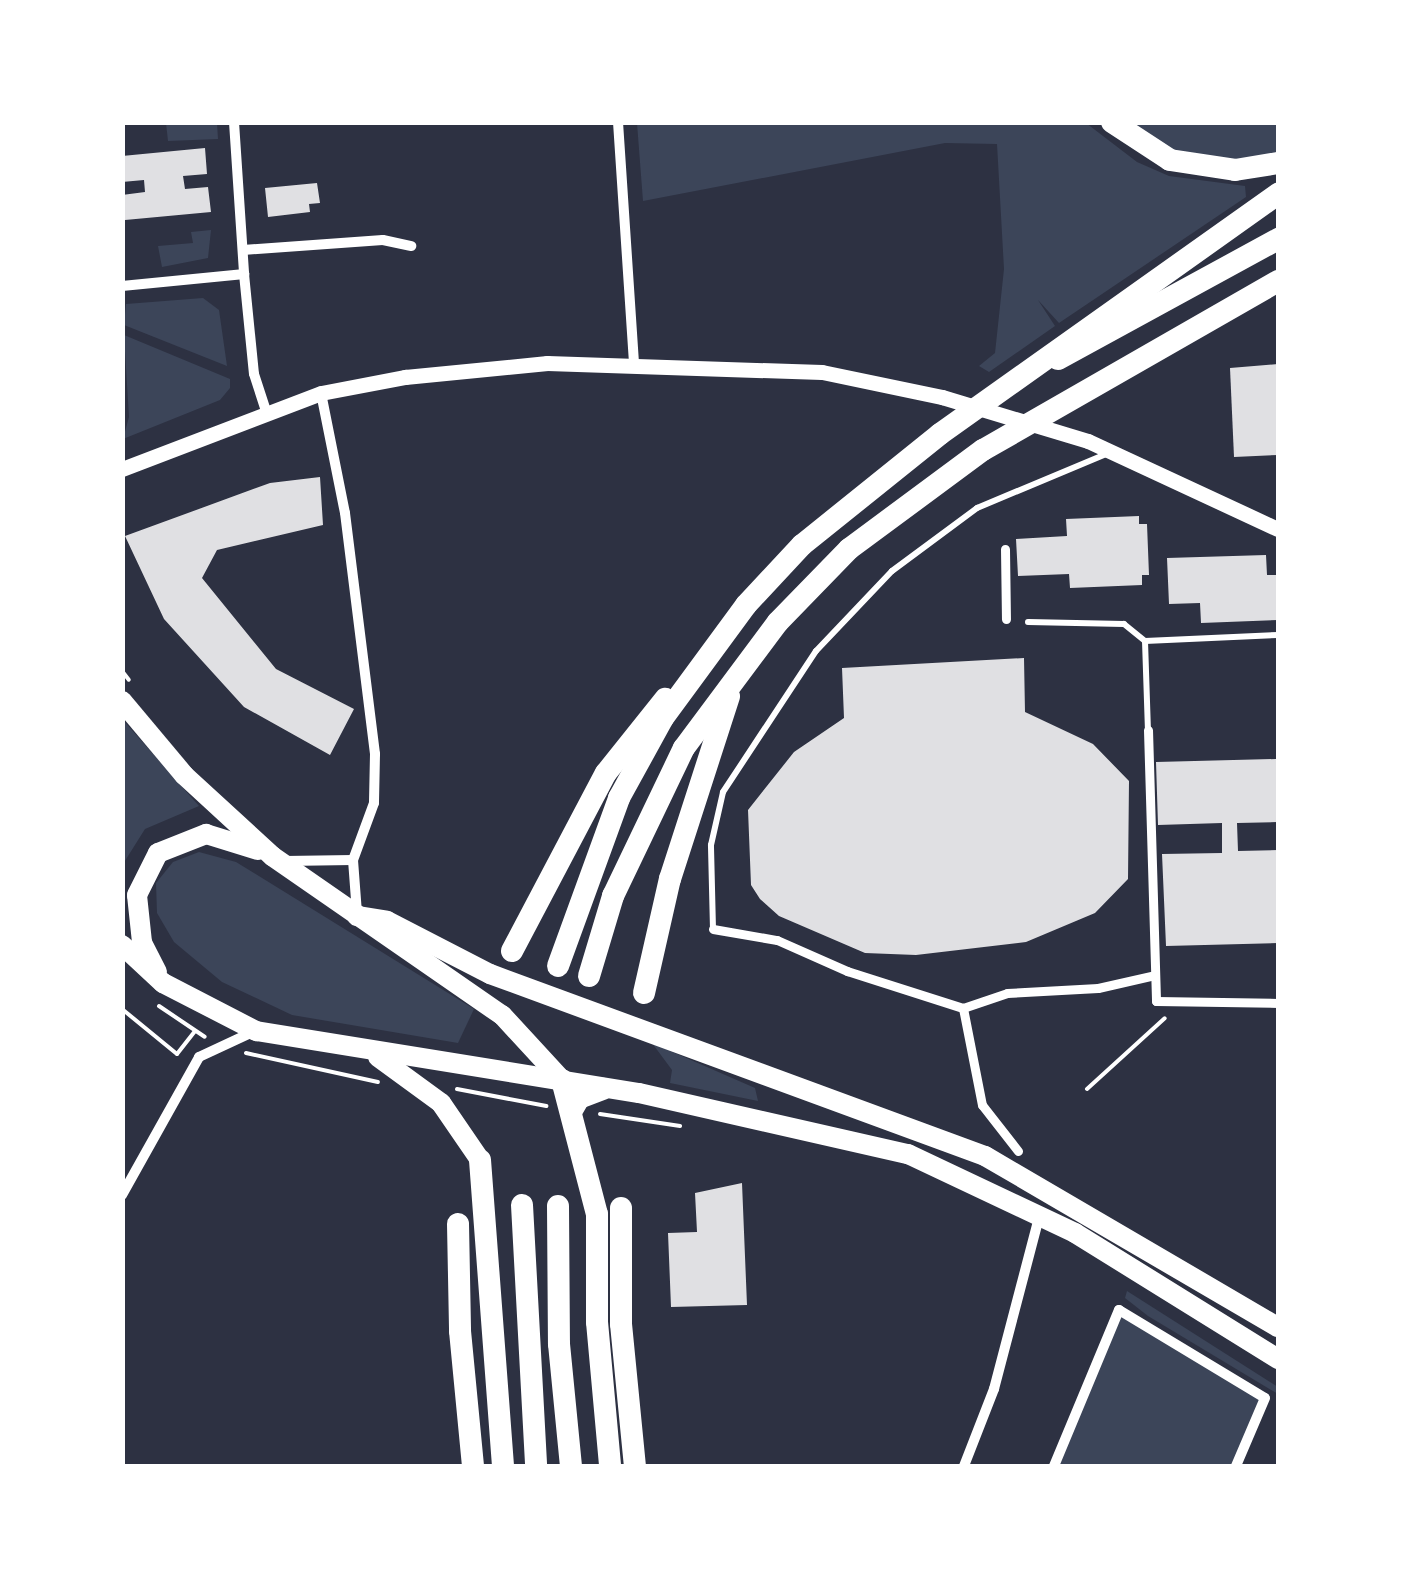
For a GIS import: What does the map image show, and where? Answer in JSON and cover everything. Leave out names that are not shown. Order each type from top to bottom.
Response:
[{"type":"highway","points":[[1112,122],[1170,160],[1235,170],[1278,163]]},
{"type":"highway","points":[[512,951],[606,774],[642,721],[699,664],[802,545],[864,490],[1278,194]]},
{"type":"highway","points":[[1026,372],[1092,345],[1278,239]]},
{"type":"highway","points":[[589,976],[646,820],[684,748],[790,610],[913,497],[1016,431],[1220,319],[1278,281]]},
{"type":"highway","points":[[1220,319],[1278,295]]},
{"type":"highway","points":[[558,966],[619,798],[699,664]]},
{"type":"highway","points":[[644,994],[670,879],[733,683]]},
{"type":"highway","points":[[122,701],[184,774],[276,858],[502,1015],[562,1080],[563,1108],[586,1161],[598,1214],[598,1322],[610,1466]]},
{"type":"highway","points":[[163,983],[142,942],[137,895],[158,853],[206,834],[276,858]]},
{"type":"highway","points":[[357,916],[387,921],[490,974],[985,1156],[1278,1328]]},
{"type":"highway","points":[[122,944],[163,983],[256,1031],[374,1054],[562,1080],[908,1154],[1039,1216],[1278,1358]]},
{"type":"highway","points":[[374,1054],[440,1103],[480,1160],[504,1466]]},
{"type":"highway","points":[[563,1108],[603,1089]]},
{"type":"highway","points":[[586,1161],[584,1317],[595,1466]]},
{"type":"highway","points":[[522,1205],[536,1466]]},
{"type":"highway","points":[[558,1206],[560,1344],[570,1466]]},
{"type":"highway","points":[[620,1208],[621,1324],[635,1466]]},
{"type":"highway","points":[[458,1224],[460,1330],[473,1466]]},
{"type":"street","points":[[234,122],[254,374],[266,411]]},
{"type":"street","points":[[618,122],[634,362]]},
{"type":"street","points":[[242,250],[383,240],[411,246]]},
{"type":"street","points":[[122,286],[244,274]]},
{"type":"street","points":[[122,469],[321,393],[492,368],[634,362],[822,372],[942,397],[1088,441],[1278,530]]},
{"type":"street","points":[[321,393],[345,514],[376,754],[374,802],[354,860],[357,916]]},
{"type":"street","points":[[1004,549],[1006,619]]},
{"type":"street","points":[[1148,730],[1156,1002],[1278,1003]]},
{"type":"street","points":[[276,858],[328,866],[354,860]]},
{"type":"street","points":[[712,929],[777,940],[876,982],[963,1008],[1006,994],[1098,988],[1155,974]]},
{"type":"street","points":[[963,1008],[982,1105],[1018,1151]]},
{"type":"street","points":[[122,1194],[200,1056],[256,1031]]},
{"type":"street","points":[[964,1466],[994,1390],[1039,1216]]},
{"type":"street","points":[[1054,1466],[1119,1310],[1265,1398],[1236,1466]]},
{"type":"lane","points":[[712,929],[710,845],[723,792],[816,651],[892,571],[977,508],[1112,452]]},
{"type":"lane","points":[[1028,622],[1124,624],[1145,640],[1278,635]]},
{"type":"lane","points":[[1145,640],[1148,730]]},
{"type":"path","points":[[1087,1089],[1182,1002]]},
{"type":"path","points":[[122,1009],[176,1054],[195,1030],[187,1025]]},
{"type":"path","points":[[250,1054],[355,1080]]},
{"type":"path","points":[[460,1090],[563,1108]]},
{"type":"path","points":[[610,1116],[684,1126]]},
{"type":"shaded area","points":[[166,123],[217,123],[218,139],[168,141]]},
{"type":"shaded area","points":[[637,123],[1086,123],[1137,162],[1169,176],[1245,186],[1246,197],[1059,323],[1038,300],[1055,326],[989,372],[979,366],[995,353],[1004,269],[997,144],[945,143],[643,201]]},
{"type":"shaded area","points":[[1125,123],[1278,123],[1278,158],[1237,166],[1185,156]]},
{"type":"shaded area","points":[[211,230],[208,258],[162,267],[158,246],[193,243],[191,232]]},
{"type":"shaded area","points":[[203,298],[219,310],[227,366],[124,325],[126,304]]},
{"type":"shaded area","points":[[124,335],[230,379],[230,388],[220,400],[123,439],[129,417]]},
{"type":"shaded area","points":[[123,720],[199,806],[145,829],[123,864]]},
{"type":"shaded area","points":[[199,852],[236,862],[474,1009],[458,1043],[292,1015],[222,982],[174,942],[157,913],[156,883],[173,862]]},
{"type":"shaded area","points":[[652,1043],[755,1088],[758,1101],[670,1083],[672,1070]]},
{"type":"shaded area","points":[[1127,1291],[1278,1387],[1278,1394],[1148,1316],[1125,1298]]},
{"type":"shaded area","points":[[1119,1310],[1265,1398],[1236,1466],[1054,1466]]},
{"type":"building","points":[[205,148],[207,174],[183,176],[185,189],[208,187],[211,212],[125,220],[122,195],[145,192],[144,180],[122,182],[122,156]]},
{"type":"building","points":[[317,183],[320,203],[309,204],[310,212],[268,217],[265,188]]},
{"type":"building","points":[[1278,364],[1278,455],[1234,457],[1230,368]]},
{"type":"building","points":[[320,477],[323,525],[217,550],[202,578],[276,669],[354,709],[330,755],[244,707],[164,619],[125,536],[270,483]]},
{"type":"building","points":[[1139,516],[1139,524],[1147,524],[1149,575],[1142,575],[1142,585],[1070,588],[1069,574],[1018,576],[1016,539],[1067,536],[1066,519]]},
{"type":"building","points":[[1266,555],[1267,575],[1278,575],[1278,620],[1201,623],[1200,603],[1169,604],[1167,558]]},
{"type":"building","points":[[1024,658],[1025,712],[1093,744],[1129,781],[1128,879],[1095,913],[1026,942],[916,955],[865,953],[779,916],[760,899],[751,885],[748,810],[794,752],[844,718],[842,668]]},
{"type":"building","points":[[1276,759],[1277,822],[1237,823],[1238,851],[1278,850],[1278,943],[1166,946],[1162,854],[1222,853],[1222,823],[1158,825],[1156,762]]},
{"type":"building","points":[[742,1183],[747,1305],[671,1307],[668,1233],[697,1232],[695,1193]]}]
